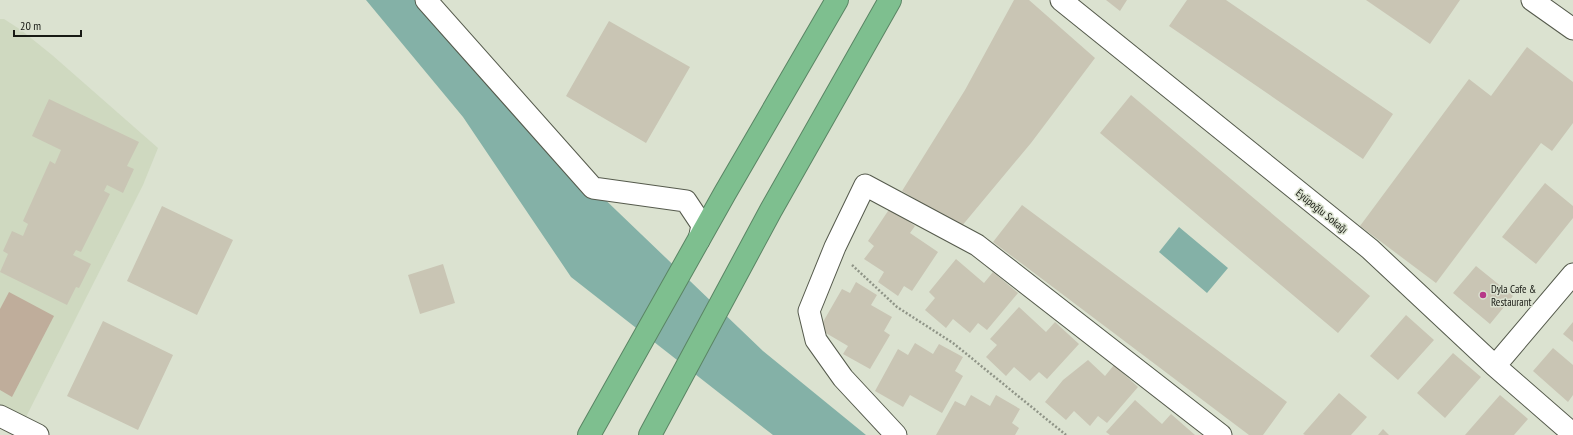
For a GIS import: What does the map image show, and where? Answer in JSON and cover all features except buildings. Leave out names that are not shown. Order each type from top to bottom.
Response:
[{"type":"highway","points":[[589,435],[725,193],[837,0]]},
{"type":"highway","points":[[650,435],[771,210],[890,1]]},
{"type":"street","points":[[426,0],[592,188],[686,201],[702,225],[699,240]]},
{"type":"street","name":"Eyüpoğlu Sokağı","points":[[1060,0],[1370,249],[1495,366],[1573,434]]},
{"type":"street","points":[[1532,0],[1573,29]]},
{"type":"street","points":[[896,435],[843,378],[816,340],[810,311],[835,247],[865,185],[977,245],[1221,435]]},
{"type":"street","points":[[1495,366],[1573,274]]},
{"type":"street","points":[[0,416],[38,435]]},
{"type":"path","points":[[835,247],[897,307],[953,343],[1066,435]]},
{"type":"shaded area","points":[[0,19],[4,19],[21,30],[52,55],[158,148],[143,185],[25,419],[0,406]]},
{"type":"shaded area","points":[[9,292],[54,316],[12,397],[0,390],[0,309]]},
{"type":"water","points":[[366,0],[426,0],[593,188],[763,351],[866,435],[773,435],[571,277],[463,117]]},
{"type":"water","points":[[1179,227],[1228,268],[1207,293],[1159,252]]},
{"type":"place","name":"Dyla Cafe & Restaurant","points":[[1483,295]]}]
